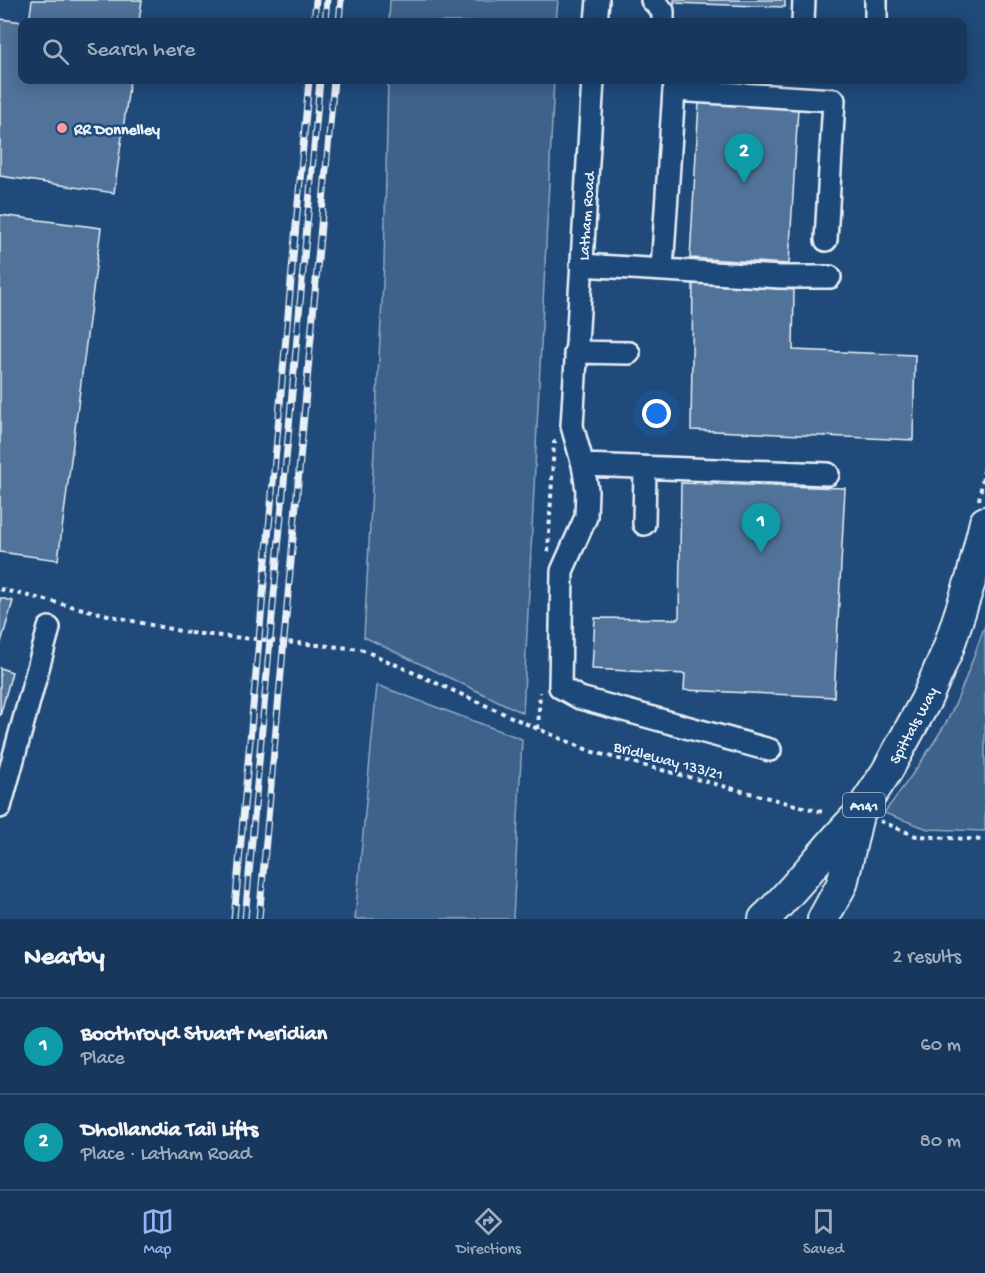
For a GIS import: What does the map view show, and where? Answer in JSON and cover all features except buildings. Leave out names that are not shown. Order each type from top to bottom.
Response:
[{"type":"highway","name":"Spittals Way","points":[[823,919],[842,884],[858,815],[926,700],[948,649],[972,576],[985,522]]},
{"type":"highway","name":"A141","points":[[764,919],[783,901],[832,841],[858,815]]},
{"type":"street","points":[[596,18],[598,0]]},
{"type":"street","points":[[652,0],[663,11],[663,18]]},
{"type":"street","points":[[803,18],[804,0]]},
{"type":"street","points":[[876,0],[876,18]]},
{"type":"street","name":"Latham Road","points":[[593,84],[572,426],[583,465],[587,490],[586,517],[562,571],[560,687],[580,698],[770,750]]},
{"type":"street","points":[[662,269],[674,90],[834,100],[826,240]]},
{"type":"street","points":[[582,265],[781,277],[830,277]]},
{"type":"street","points":[[576,352],[629,352]]},
{"type":"street","points":[[583,465],[828,474]]},
{"type":"street","points":[[644,524],[645,469]]},
{"type":"street","points":[[0,807],[49,628]]},
{"type":"path","name":"Bridleway 133/21","points":[[0,589],[190,633],[362,650],[593,752],[838,816],[858,815],[886,822],[916,836],[985,840]]},
{"type":"shaded area","points":[[390,0],[558,0],[556,18],[389,18]]},
{"type":"shaded area","points":[[388,84],[554,84],[523,713],[364,637],[384,264]]},
{"type":"shaded area","points":[[985,625],[985,831],[928,829],[884,813],[917,768],[953,710]]},
{"type":"shaded area","points":[[377,685],[522,739],[513,919],[355,919]]},
{"type":"railway","points":[[314,18],[316,0]]},
{"type":"railway","points":[[325,18],[327,0]]},
{"type":"railway","points":[[339,18],[341,0]]},
{"type":"railway","points":[[234,919],[309,84]]},
{"type":"railway","points":[[245,919],[320,84]]},
{"type":"railway","points":[[259,919],[334,84]]},
{"type":"place","name":"RR Donnelley","points":[[62,128]]},
{"type":"place","name":"Dhollandia Tail Lifts","points":[[744,183]]},
{"type":"place","name":"Boothroyd Stuart Meridian","points":[[761,553]]}]
